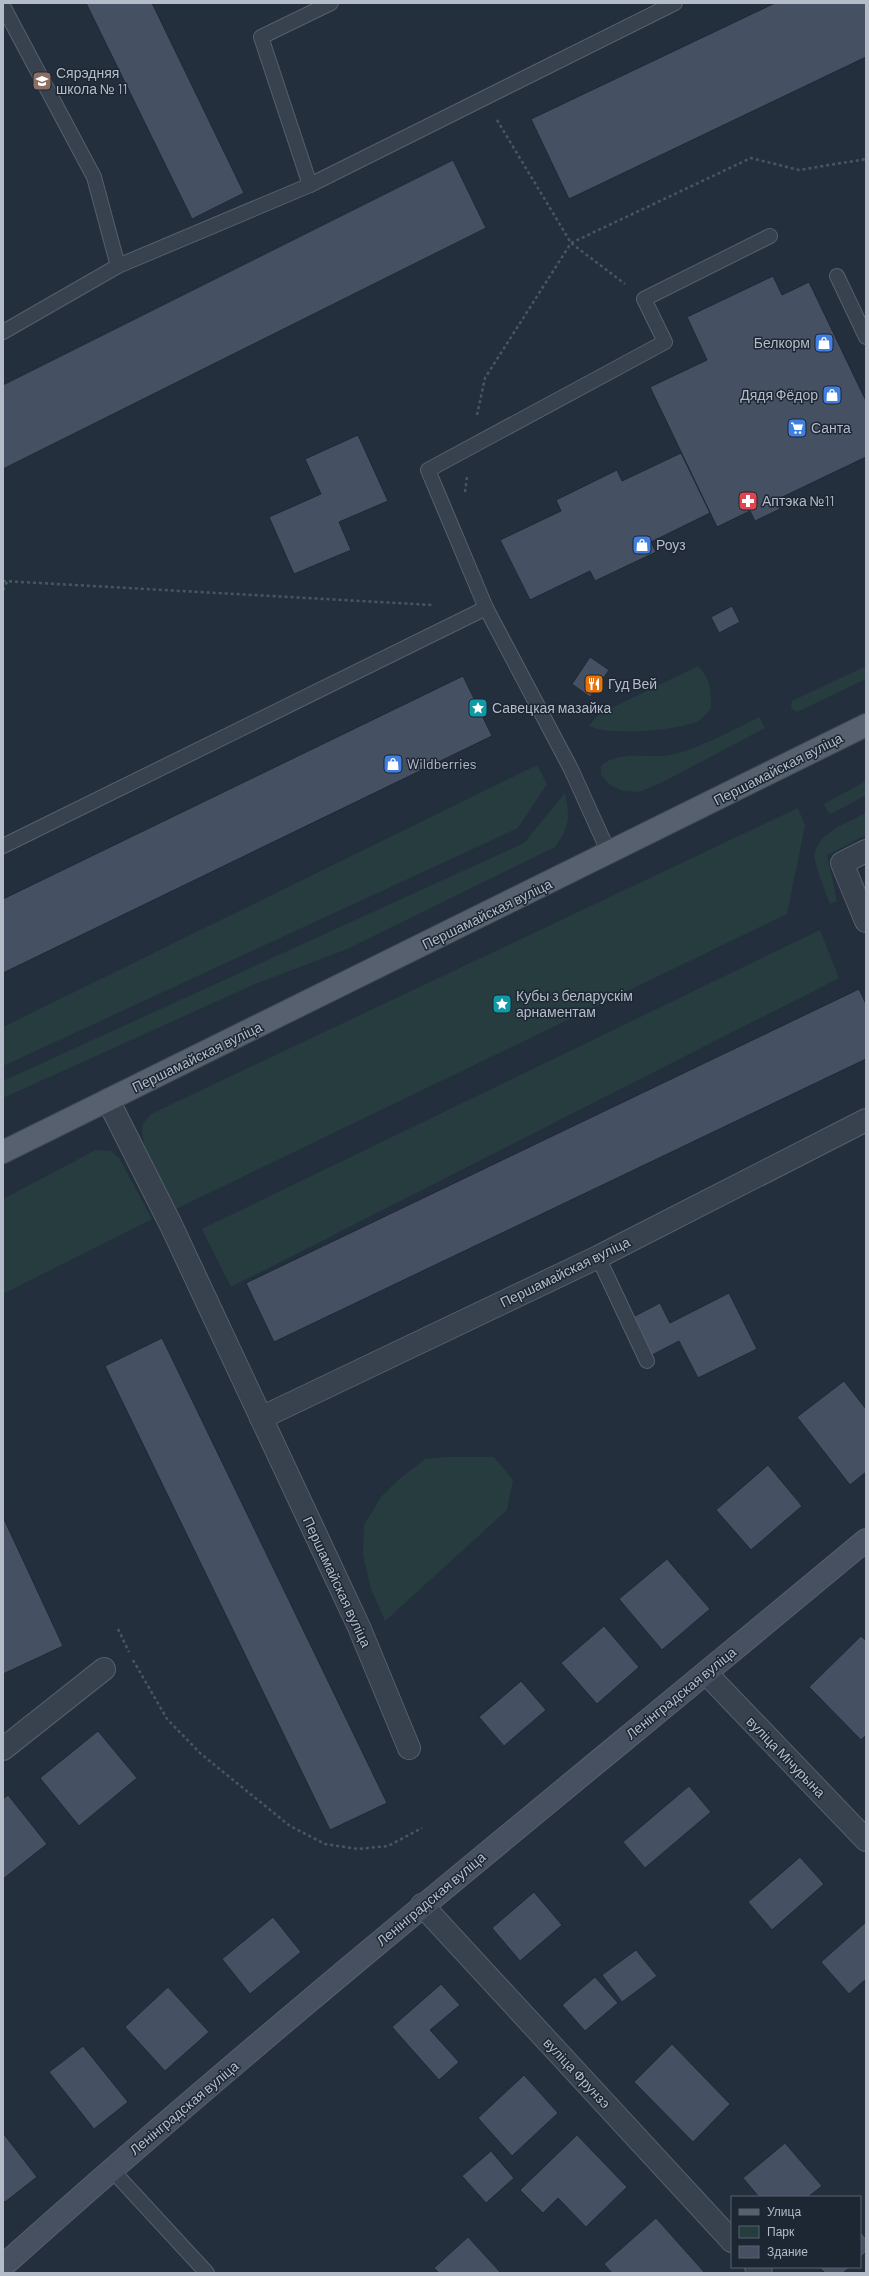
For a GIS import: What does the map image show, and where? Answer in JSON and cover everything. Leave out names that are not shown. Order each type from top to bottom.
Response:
[{"type":"main road","name":"Першамайская вуліца","points":[[3,1152],[866,725]]},
{"type":"street","points":[[866,851],[842,863],[866,921]]},
{"type":"street","name":"Першамайская вуліца","points":[[108,1100],[171,1225],[359,1627],[409,1748]]},
{"type":"street","name":"Першамайская вуліца","points":[[261,1418],[598,1257],[866,1120]]},
{"type":"street","name":"Ленінградская вуліца","points":[[3,2266],[112,2170],[422,1905],[866,1540]]},
{"type":"street","points":[[3,1749],[104,1669]]},
{"type":"street","name":"вуліца Мічурына","points":[[706,1673],[866,1840]]},
{"type":"street","name":"вуліца Фрунзэ","points":[[422,1905],[731,2240]]},
{"type":"lane","points":[[310,185],[261,37],[331,3]]},
{"type":"lane","points":[[3,332],[118,266],[310,185],[675,3]]},
{"type":"lane","points":[[3,6],[94,177],[118,266]]},
{"type":"lane","points":[[609,853],[571,769],[486,608],[428,470],[665,342],[644,299],[770,236]]},
{"type":"lane","points":[[837,276],[866,337]]},
{"type":"lane","points":[[3,846],[486,608]]},
{"type":"lane","points":[[598,1257],[646,1361]]},
{"type":"lane","points":[[112,2170],[207,2273]]},
{"type":"path","points":[[495,118],[571,243],[644,299]]},
{"type":"path","points":[[465,495],[471,447],[485,378],[571,243],[751,158],[798,170],[866,160]]},
{"type":"path","points":[[3,590],[5,581],[438,606]]},
{"type":"path","points":[[118,1629],[142,1677],[167,1719],[201,1754],[290,1826],[325,1844],[358,1849],[388,1846],[422,1828]]},
{"type":"green space","points":[[698,666],[708,680],[711,695],[711,708],[704,717],[698,721],[660,730],[644,731],[612,731],[589,726],[599,714]]},
{"type":"green space","points":[[866,666],[866,679],[797,712],[791,708],[792,701]]},
{"type":"green space","points":[[759,717],[765,728],[663,782],[639,792],[623,791],[610,785],[601,775],[601,766],[617,758],[627,756],[666,756],[686,751]]},
{"type":"green space","points":[[537,765],[547,784],[518,828],[3,1066],[3,1027]]},
{"type":"green space","points":[[866,781],[866,795],[831,814],[827,811],[824,804]]},
{"type":"green space","points":[[565,793],[568,809],[568,822],[564,833],[555,847],[347,949],[255,984],[3,1098],[3,1081],[524,843]]},
{"type":"green space","points":[[798,808],[805,825],[787,914],[176,1209],[148,1154],[144,1142],[142,1132],[143,1124],[151,1114]]},
{"type":"green space","points":[[866,813],[866,835],[827,855],[837,901],[830,904],[816,865],[815,851],[819,843],[833,830]]},
{"type":"green space","points":[[820,930],[839,978],[231,1287],[202,1229]]},
{"type":"green space","points":[[96,1150],[111,1151],[119,1158],[152,1219],[3,1294],[3,1199]]},
{"type":"green space","points":[[447,1457],[494,1457],[513,1480],[507,1510],[385,1621],[371,1589],[363,1555],[364,1525],[381,1497],[398,1480],[425,1459]]},
{"type":"building","points":[[86,3],[152,3],[244,193],[192,219]]},
{"type":"building","points":[[775,3],[866,3],[866,57],[569,199],[531,119]]},
{"type":"building","points":[[453,160],[486,228],[3,469],[3,385]]},
{"type":"building","points":[[773,276],[782,295],[809,282],[866,401],[866,457],[776,500],[780,509],[755,521],[750,511],[717,527],[650,387],[707,360],[687,317]]},
{"type":"building","points":[[358,435],[388,501],[339,522],[351,550],[294,574],[269,517],[321,494],[305,459]]},
{"type":"building","points":[[681,453],[710,513],[651,542],[656,552],[595,581],[590,571],[530,600],[500,540],[561,511],[556,500],[617,470],[622,481]]},
{"type":"building","points":[[732,606],[740,622],[719,633],[711,617]]},
{"type":"building","points":[[590,657],[609,670],[590,697],[572,684]]},
{"type":"building","points":[[463,676],[492,736],[3,973],[3,899]]},
{"type":"building","points":[[859,989],[866,1004],[866,1059],[274,1342],[246,1283]]},
{"type":"building","points":[[729,1293],[757,1349],[698,1378],[679,1341],[650,1356],[631,1318],[660,1303],[670,1323]]},
{"type":"building","points":[[162,1338],[387,1803],[330,1830],[105,1366]]},
{"type":"building","points":[[844,1381],[866,1409],[866,1472],[850,1485],[797,1417]]},
{"type":"building","points":[[768,1465],[802,1506],[751,1550],[716,1510]]},
{"type":"building","points":[[3,1517],[63,1646],[3,1674]]},
{"type":"building","points":[[667,1559],[710,1609],[662,1650],[619,1599]]},
{"type":"building","points":[[604,1626],[639,1667],[597,1704],[561,1663]]},
{"type":"building","points":[[861,1636],[866,1641],[866,1735],[861,1740],[809,1687]]},
{"type":"building","points":[[521,1681],[546,1710],[504,1746],[479,1717]]},
{"type":"building","points":[[98,1731],[137,1778],[79,1826],[40,1778]]},
{"type":"building","points":[[689,1786],[711,1812],[645,1868],[623,1842]]},
{"type":"building","points":[[8,1795],[47,1844],[3,1879],[3,1799]]},
{"type":"building","points":[[800,1857],[824,1884],[772,1930],[748,1902]]},
{"type":"building","points":[[534,1892],[562,1925],[520,1961],[492,1928]]},
{"type":"building","points":[[273,1917],[301,1952],[250,1994],[222,1959]]},
{"type":"building","points":[[866,1922],[866,1979],[849,1994],[821,1962]]},
{"type":"building","points":[[636,1950],[657,1976],[622,2002],[602,1975]]},
{"type":"building","points":[[595,1977],[618,2003],[585,2031],[562,2005]]},
{"type":"building","points":[[441,1984],[460,2005],[430,2030],[459,2062],[439,2080],[392,2027]]},
{"type":"building","points":[[168,1987],[209,2032],[165,2071],[125,2027]]},
{"type":"building","points":[[672,2044],[730,2104],[693,2142],[634,2082]]},
{"type":"building","points":[[83,2046],[128,2102],[94,2129],[49,2072]]},
{"type":"building","points":[[524,2075],[558,2113],[512,2156],[478,2118]]},
{"type":"building","points":[[3,2133],[37,2177],[5,2202],[3,2200]]},
{"type":"building","points":[[577,2135],[627,2187],[586,2227],[558,2198],[543,2213],[520,2190]]},
{"type":"building","points":[[785,2143],[822,2186],[809,2196],[758,2196],[743,2178]]},
{"type":"building","points":[[491,2151],[514,2178],[486,2203],[462,2176]]},
{"type":"building","points":[[656,2218],[705,2273],[612,2273],[604,2264]]},
{"type":"building","points":[[861,2232],[866,2238],[866,2252],[861,2257]]},
{"type":"building","points":[[468,2237],[501,2273],[439,2273],[434,2268]]},
{"type":"building","points":[[820,2268],[849,2268],[843,2273],[825,2273]]},
{"type":"place","name":"Сярэдняя школа № 11","points":[[42,81]]},
{"type":"place","name":"Белкорм","points":[[824,343]]},
{"type":"place","name":"Дядя Фёдор","points":[[832,395]]},
{"type":"place","name":"Санта","points":[[797,428]]},
{"type":"place","name":"Аптэка №11","points":[[748,501]]},
{"type":"place","name":"Роуз","points":[[642,545]]},
{"type":"place","name":"Гуд Вей","points":[[594,684]]},
{"type":"place","name":"Савецкая мазайка","points":[[478,708]]},
{"type":"place","name":"Wildberries","points":[[393,764]]},
{"type":"place","name":"Кубы з беларускім арнаментам","points":[[502,1004]]}]
